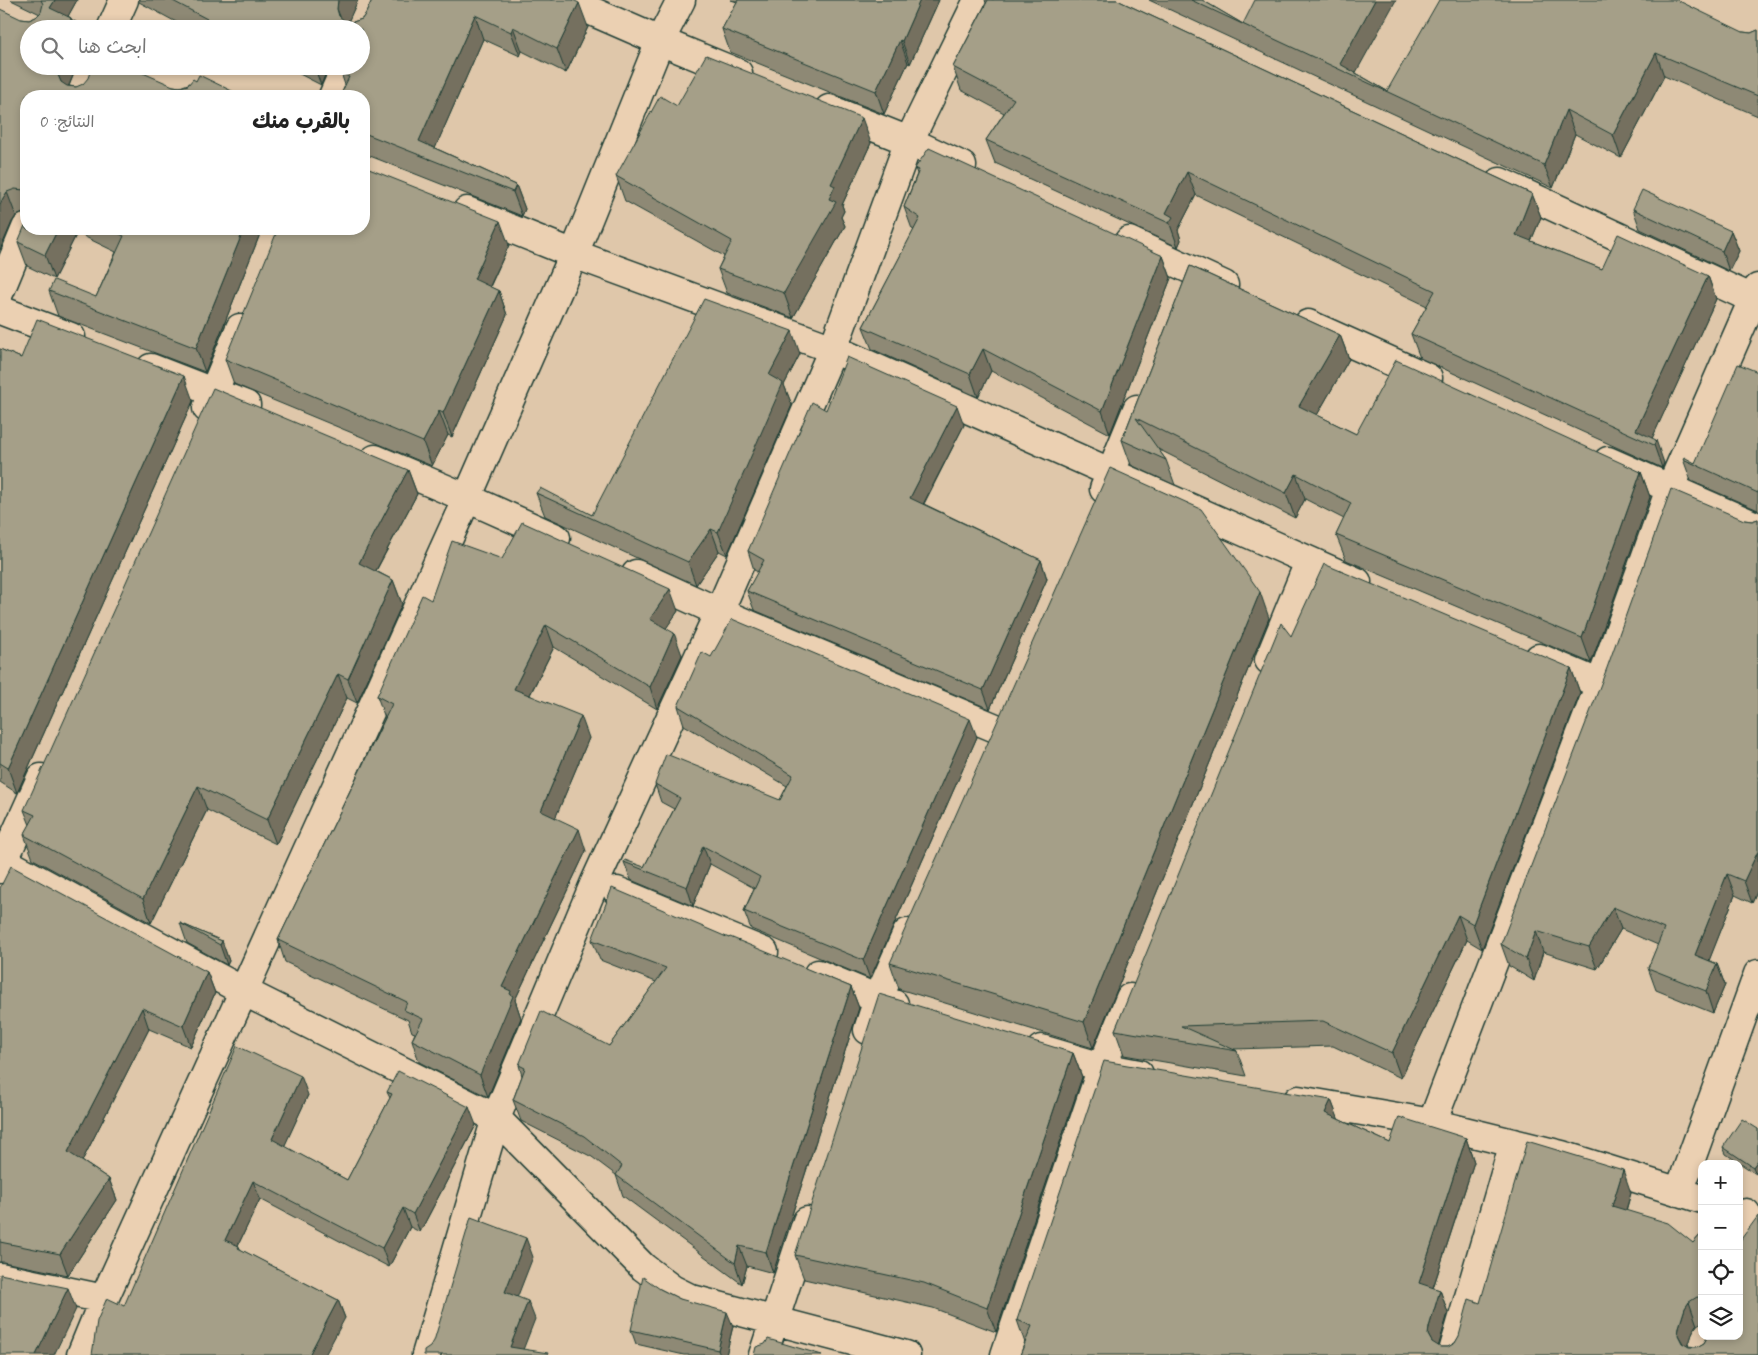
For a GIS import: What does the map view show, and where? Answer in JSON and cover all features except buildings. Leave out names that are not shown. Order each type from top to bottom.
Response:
[{"type":"street","points":[[115,20],[124,0]]},
{"type":"street","points":[[566,0],[660,41],[762,82]]},
{"type":"street","points":[[81,1355],[104,1299],[466,498],[574,254],[660,41],[681,0]]},
{"type":"street","points":[[426,1355],[496,1118],[595,882],[719,612],[833,349],[909,141],[978,0]]},
{"type":"street","points":[[336,90],[342,75]]},
{"type":"street","points":[[808,101],[909,141],[982,174]]},
{"type":"street","points":[[1432,1123],[1600,684],[1670,489],[1755,294],[1482,173]]},
{"type":"street","points":[[446,203],[574,254],[833,349],[1309,562],[1382,592]]},
{"type":"street","points":[[1109,233],[1188,279],[1245,295]]},
{"type":"street","points":[[0,291],[23,235]]},
{"type":"street","points":[[198,428],[250,301]]},
{"type":"street","points":[[0,310],[93,345]]},
{"type":"street","points":[[1290,315],[1453,390]]},
{"type":"street","points":[[130,360],[268,415]]},
{"type":"street","points":[[1095,510],[1144,390]]},
{"type":"street","points":[[350,448],[575,546]]},
{"type":"street","points":[[1588,452],[1758,527]]},
{"type":"street","points":[[1260,682],[1309,562]]},
{"type":"street","points":[[611,563],[719,612],[998,729]]},
{"type":"street","points":[[1518,650],[1600,684]]},
{"type":"street","points":[[52,753],[1,863],[243,991],[496,1118],[636,1260],[672,1289],[692,1299],[906,1355]]},
{"type":"street","points":[[595,882],[878,999],[916,1010]]},
{"type":"street","points":[[860,1054],[878,999],[918,909]]},
{"type":"street","points":[[1276,1097],[1432,1123],[1562,1155],[1690,1196],[1758,974]]},
{"type":"street","points":[[1005,1355],[1102,1067],[1139,975]]},
{"type":"street","points":[[1018,1042],[1102,1067],[1160,1077]]},
{"type":"street","points":[[1452,1355],[1514,1143]]},
{"type":"street","points":[[762,1355],[816,1193]]},
{"type":"street","points":[[0,1277],[104,1299]]}]
